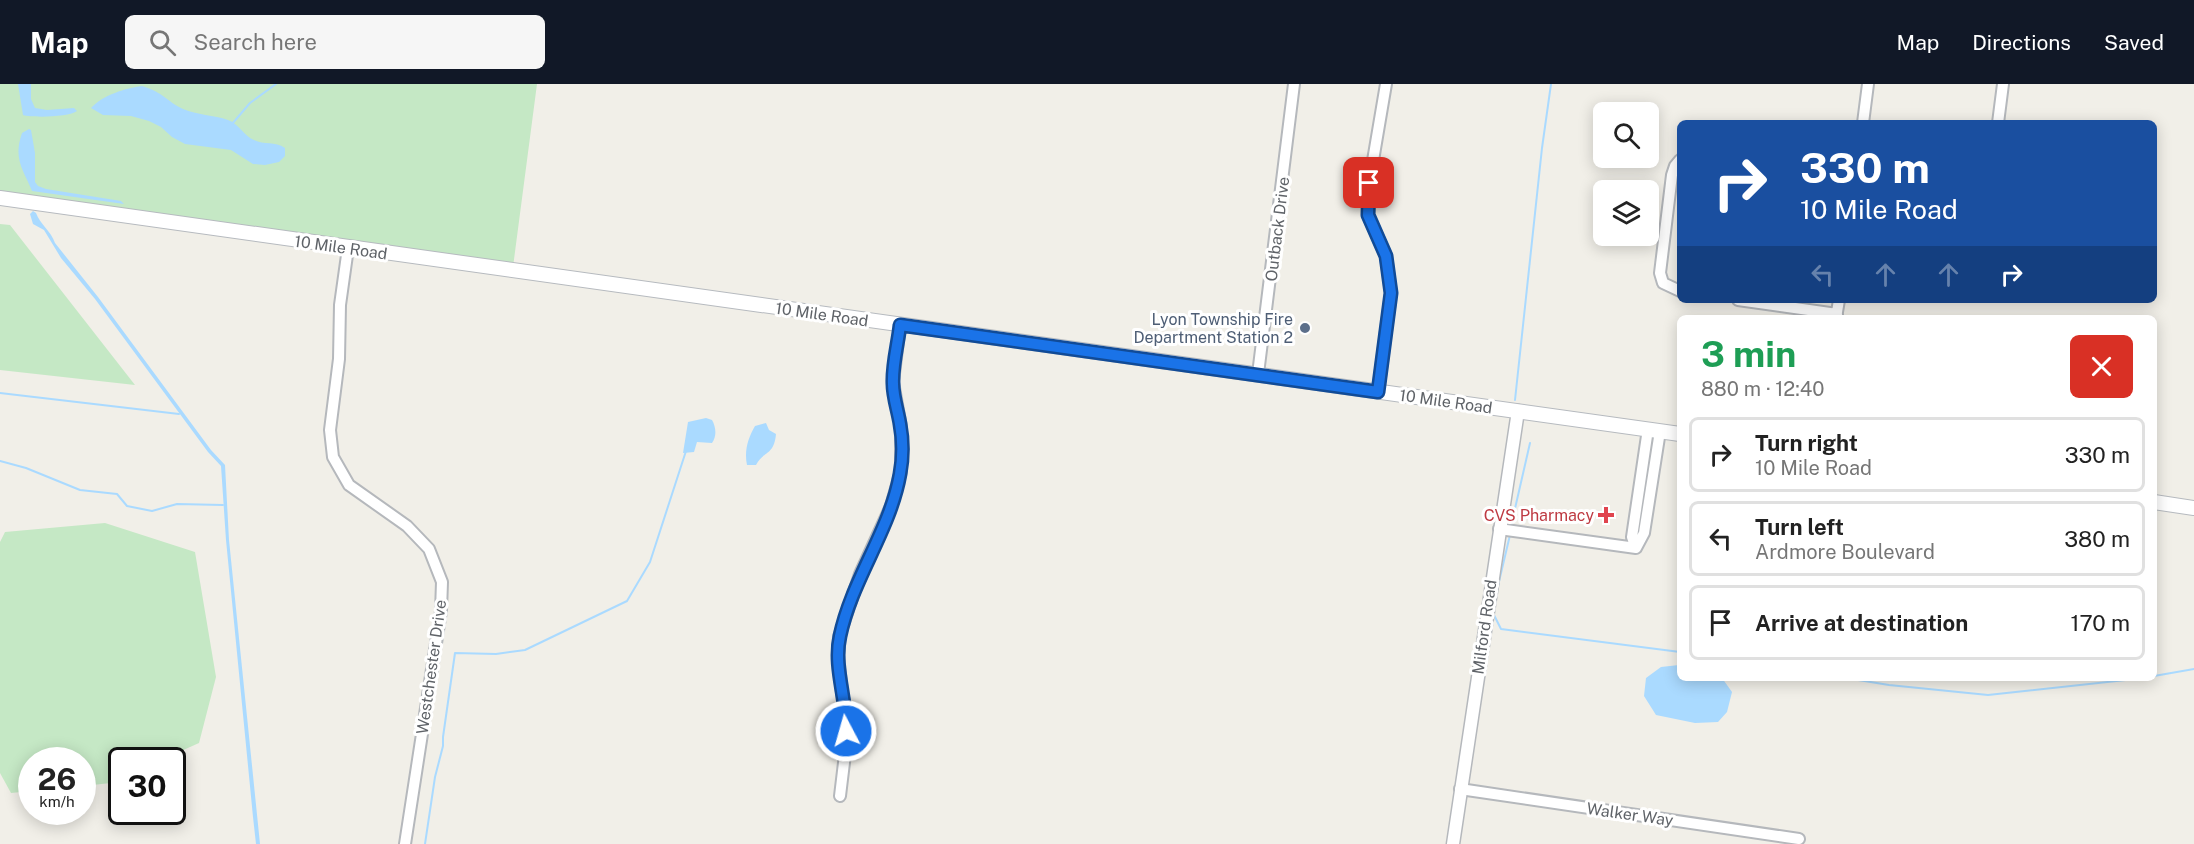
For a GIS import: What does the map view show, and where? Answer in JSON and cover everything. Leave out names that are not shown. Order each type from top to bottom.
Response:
[{"type":"main road","name":"10 Mile Road","points":[[0,198],[1677,434]]},
{"type":"main road","points":[[2157,502],[2194,508]]},
{"type":"street","name":"Outback Drive","points":[[1258,374],[1294,84]]},
{"type":"street","points":[[1378,392],[1391,293],[1386,256],[1368,215],[1369,183],[1386,84]]},
{"type":"street","points":[[1863,120],[1868,84]]},
{"type":"street","points":[[1998,120],[2003,84]]},
{"type":"street","points":[[1677,164],[1672,175],[1660,273],[1663,283],[1677,290]]},
{"type":"street","name":"Westchester Drive","points":[[348,248],[340,305],[339,359],[330,430],[333,457],[349,485],[407,526],[429,549],[442,582],[441,611],[405,844]]},
{"type":"street","points":[[1756,303],[1830,315]]},
{"type":"street","points":[[840,796],[847,715],[838,655],[839,638],[860,574],[891,506],[900,474],[901,427],[893,382],[900,325]]},
{"type":"street","name":"Milford Road","points":[[1453,844],[1518,411]]},
{"type":"street","points":[[1499,528],[1636,548],[1644,533],[1654,430]]},
{"type":"street","name":"Walker Way","points":[[1460,789],[1799,839]]},
{"type":"green space","points":[[0,84],[537,84],[513,267],[0,192]]},
{"type":"green space","points":[[0,224],[10,225],[135,385],[0,370]]},
{"type":"green space","points":[[105,523],[195,552],[216,677],[199,743],[186,749],[186,747],[108,747],[108,783],[96,785],[96,747],[18,747],[18,792],[11,793],[0,773],[0,542],[5,532]]},
{"type":"water","points":[[18,84],[31,84],[31,99],[35,108],[47,110],[74,108],[77,111],[67,115],[23,115]]},
{"type":"water","points":[[142,86],[155,91],[183,109],[232,122],[254,140],[285,148],[285,156],[279,162],[265,165],[253,164],[231,150],[185,144],[149,121],[131,116],[103,115],[91,108],[102,99],[115,93]]},
{"type":"water","points":[[29,129],[35,153],[35,182],[38,186],[121,201],[124,204],[32,191],[18,150],[22,133]]},
{"type":"water","points":[[33,211],[211,450],[225,465],[229,540],[260,844],[256,844],[253,817],[221,466],[208,452],[95,299],[61,258],[44,230],[33,224],[30,214]]},
{"type":"water","points":[[706,418],[712,420],[714,440],[712,443],[697,442],[694,452],[683,453],[688,422]]},
{"type":"water","points":[[766,423],[769,430],[776,434],[773,446],[756,465],[747,465],[746,450],[750,435],[755,426]]},
{"type":"water","points":[[1677,665],[1677,681],[1724,681],[1732,692],[1727,712],[1718,722],[1695,723],[1656,715],[1644,696],[1646,678],[1661,667]]},
{"type":"waterway","points":[[232,124],[250,103],[276,84]]},
{"type":"waterway","points":[[1515,400],[1551,84]]},
{"type":"waterway","points":[[0,393],[179,414]]},
{"type":"waterway","points":[[1511,526],[1530,443]]},
{"type":"waterway","points":[[425,844],[435,777],[443,746],[455,653],[496,654],[525,650],[627,601],[650,562],[686,451]]},
{"type":"waterway","points":[[0,461],[26,468],[80,490],[117,494],[127,506],[152,511],[177,504],[223,505]]},
{"type":"waterway","points":[[1497,590],[1510,535]]},
{"type":"waterway","points":[[1493,613],[1501,629],[1677,652]]},
{"type":"waterway","points":[[2157,675],[2194,669]]},
{"type":"waterway","points":[[1864,681],[1988,695],[2116,681]]},
{"type":"place","name":"Lyon Township Fire Department Station 2","points":[[1305,328]]},
{"type":"place","name":"CVS Pharmacy","points":[[1606,515]]},
{"type":"route","points":[[846,731],[847,715],[838,655],[839,638],[860,574],[891,506],[901,471],[901,427],[893,382],[900,325],[1378,392],[1391,293],[1386,256],[1368,215],[1369,183]]}]
